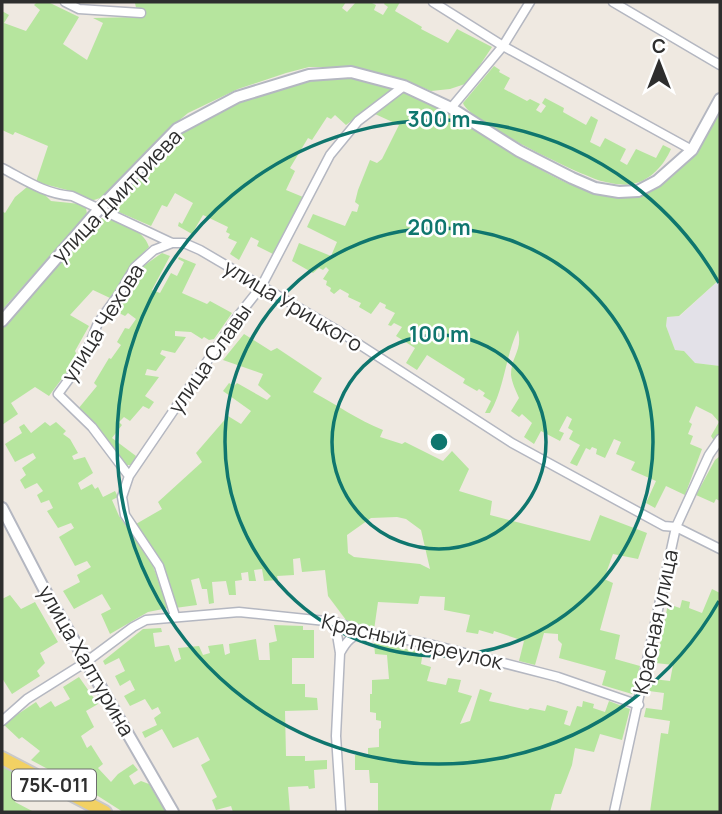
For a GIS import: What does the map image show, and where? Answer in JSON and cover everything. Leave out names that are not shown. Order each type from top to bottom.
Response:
[{"type":"main road","name":"75К-011","points":[[2,758],[105,812]]},
{"type":"street","points":[[65,2],[79,9],[141,13]]},
{"type":"street","points":[[433,2],[503,46],[692,150]]},
{"type":"street","points":[[451,108],[503,46],[530,2]]},
{"type":"street","points":[[613,2],[720,65]]},
{"type":"street","name":"улица Дмитриева","points":[[2,321],[100,208],[177,129],[237,97],[309,75],[351,72],[404,86],[451,108],[519,151],[595,188],[619,192],[638,191],[657,181],[692,150],[720,99]]},
{"type":"street","name":"улица Славы","points":[[175,616],[159,566],[125,515],[122,498],[129,476],[238,316],[261,287],[330,155],[358,121],[404,86]]},
{"type":"street","name":"улица Урицкого","points":[[2,168],[56,195],[72,196],[172,243],[184,243],[200,250],[340,332],[512,443],[663,526],[676,527],[720,548]]},
{"type":"street","name":"улица Чехова","points":[[129,476],[92,427],[58,394],[83,360],[98,323],[135,267],[154,250],[172,243]]},
{"type":"street","name":"Красная улица","points":[[614,812],[676,527],[709,455],[720,439]]},
{"type":"street","name":"улица Халтурина","points":[[2,508],[86,662],[173,812]]},
{"type":"street","name":"Красный переулок","points":[[2,722],[27,699],[146,620],[239,612],[335,622],[369,633],[429,644],[558,677],[639,705]]},
{"type":"street","points":[[335,622],[340,653],[336,736],[341,812]]},
{"type":"street","points":[[340,653],[346,641],[355,635],[369,633]]},
{"type":"shaded area","points":[[720,279],[720,366],[694,363],[684,351],[675,350],[666,326],[667,317],[680,316]]},
{"type":"green space","points":[[37,2],[48,2],[79,17],[63,44],[87,60],[103,23],[93,18],[138,17],[135,3],[130,2],[346,2],[342,8],[347,12],[356,2],[370,2],[376,5],[374,10],[383,15],[388,7],[385,2],[400,2],[395,11],[448,43],[457,29],[492,47],[470,80],[450,89],[431,91],[402,79],[356,67],[309,67],[238,89],[188,113],[103,197],[91,201],[71,191],[36,182],[48,146],[15,132],[13,135],[2,130],[2,11],[9,15],[4,23],[26,31],[40,10],[34,5]]},
{"type":"green space","points":[[494,66],[510,78],[504,89],[527,101],[530,99],[540,104],[536,110],[541,113],[546,106],[542,103],[545,98],[586,125],[591,116],[598,120],[590,142],[600,147],[605,138],[626,149],[620,161],[627,165],[636,149],[656,158],[663,145],[671,149],[656,171],[633,184],[601,181],[549,158],[483,122],[463,103]]},
{"type":"green space","points":[[349,77],[394,88],[346,125],[335,115],[331,119],[327,117],[312,140],[308,138],[290,168],[295,171],[286,190],[303,197],[273,254],[257,246],[259,241],[251,237],[239,260],[230,254],[237,242],[228,238],[228,227],[203,215],[192,234],[178,226],[179,222],[182,224],[193,203],[175,193],[167,207],[162,205],[151,226],[114,210],[112,205],[155,158],[173,140],[201,120],[262,93],[306,82]]},
{"type":"green space","points":[[402,91],[450,114],[543,171],[596,194],[620,198],[642,195],[667,181],[698,147],[720,110],[720,279],[679,316],[667,317],[666,326],[675,350],[684,351],[695,363],[720,366],[720,450],[711,436],[719,422],[712,414],[696,406],[689,422],[692,424],[688,434],[693,436],[690,444],[702,449],[685,495],[666,486],[655,508],[646,503],[656,481],[631,470],[635,462],[616,454],[621,442],[614,439],[605,458],[596,454],[597,449],[592,447],[590,450],[586,448],[577,466],[570,463],[580,445],[569,439],[573,431],[568,428],[572,419],[567,416],[559,431],[564,433],[560,441],[541,431],[534,444],[524,437],[532,423],[522,414],[519,417],[511,411],[519,398],[511,375],[519,343],[518,330],[495,403],[490,413],[485,413],[491,401],[483,396],[485,393],[479,389],[477,391],[463,383],[465,379],[427,355],[417,370],[406,363],[415,348],[396,336],[402,327],[394,323],[388,325],[395,313],[385,308],[386,305],[380,302],[371,314],[359,307],[361,303],[348,297],[349,294],[340,289],[334,294],[330,291],[331,288],[326,285],[327,281],[323,279],[329,270],[326,267],[313,273],[292,261],[299,243],[331,256],[337,242],[307,227],[313,214],[345,226],[352,211],[357,212],[359,205],[355,202],[358,190],[370,160],[377,163],[382,159],[399,125],[375,114]]},
{"type":"green space","points":[[27,187],[43,193],[51,201],[80,204],[86,208],[87,214],[2,310],[2,211],[5,213],[15,197]]},
{"type":"green space","points":[[98,218],[128,226],[141,235],[149,247],[131,265],[110,298],[93,290],[70,315],[89,326],[75,351],[78,357],[49,396],[35,387],[11,403],[18,414],[2,425],[2,327]]},
{"type":"green space","points":[[162,253],[170,256],[152,290],[160,293],[171,273],[177,276],[184,262],[178,259],[179,257],[196,264],[182,293],[207,304],[210,301],[232,313],[214,339],[202,339],[191,332],[175,331],[175,336],[186,337],[175,353],[162,350],[160,354],[166,357],[156,371],[147,369],[145,375],[159,377],[145,396],[154,402],[149,409],[143,406],[130,421],[124,417],[119,422],[122,425],[112,438],[136,456],[132,465],[126,465],[78,409],[97,386],[94,383],[109,358],[111,359],[121,345],[117,342],[125,328],[129,329],[136,319],[128,313],[125,316],[115,311],[139,269]]},
{"type":"green space","points":[[244,334],[271,351],[277,348],[322,378],[313,392],[383,430],[380,437],[402,444],[405,442],[443,461],[452,451],[469,469],[459,491],[492,501],[490,515],[590,541],[600,515],[647,533],[638,559],[613,554],[604,579],[613,583],[600,630],[620,635],[615,659],[640,666],[632,694],[602,685],[606,671],[559,658],[562,644],[558,640],[558,634],[544,633],[535,665],[519,661],[524,641],[494,631],[493,634],[479,630],[478,634],[466,632],[470,615],[444,610],[445,597],[420,596],[418,604],[378,602],[374,630],[346,620],[328,596],[325,570],[302,572],[300,558],[293,559],[294,575],[277,576],[278,580],[264,581],[262,569],[254,570],[256,581],[249,581],[248,572],[241,573],[242,580],[235,581],[236,595],[229,595],[226,581],[212,582],[214,603],[209,604],[207,589],[202,589],[199,578],[191,580],[197,605],[175,608],[156,555],[136,524],[162,509],[158,502],[202,462],[196,453],[228,416],[241,424],[251,411],[223,391],[229,383],[234,386],[237,383],[267,400],[271,396],[258,385],[263,374],[223,360]],"holes":[[[371,518],[406,519],[421,530],[430,569],[420,564],[354,557],[348,553],[347,535]]]},
{"type":"green space","points":[[45,422],[50,426],[56,422],[66,431],[63,434],[70,439],[78,453],[72,456],[74,460],[85,457],[93,473],[78,483],[81,490],[92,484],[95,489],[98,487],[103,497],[115,491],[118,497],[112,500],[119,516],[152,563],[168,608],[148,612],[110,634],[101,614],[111,609],[102,594],[74,609],[63,591],[80,582],[77,575],[91,567],[87,561],[75,566],[59,537],[74,528],[71,523],[58,528],[47,511],[53,508],[49,500],[41,503],[37,495],[43,491],[37,483],[25,489],[20,480],[26,475],[22,468],[36,458],[33,453],[15,462],[5,444],[22,433],[19,427],[24,424],[31,433]]},
{"type":"green space","points":[[720,456],[720,501],[716,499],[714,503],[696,495],[715,460]]},
{"type":"green space","points":[[712,589],[720,593],[720,812],[650,812],[661,733],[668,734],[670,721],[644,717],[646,708],[662,710],[664,693],[649,691],[653,679],[670,681],[673,665],[656,663],[668,604],[680,608],[682,600],[690,602],[689,608],[702,613]]},
{"type":"green space","points":[[10,595],[21,609],[35,602],[58,642],[40,653],[45,663],[37,671],[40,676],[12,694],[2,678],[2,599]]},
{"type":"green space","points":[[274,625],[303,626],[303,630],[314,630],[314,658],[292,658],[292,684],[305,684],[305,697],[317,698],[318,710],[285,711],[286,756],[305,756],[305,761],[327,760],[327,769],[314,770],[315,788],[288,787],[290,812],[233,812],[231,806],[216,810],[212,800],[217,797],[201,765],[210,760],[198,737],[173,748],[162,729],[145,738],[142,732],[157,725],[154,718],[161,713],[158,707],[152,710],[145,699],[130,706],[124,696],[135,690],[130,680],[120,686],[115,676],[125,671],[119,658],[105,665],[103,661],[143,629],[161,628],[162,632],[153,633],[155,647],[169,645],[175,662],[181,659],[178,648],[199,646],[203,655],[210,653],[208,646],[223,644],[225,655],[230,653],[229,644],[256,639],[259,660],[270,660],[269,643],[277,641]]},
{"type":"green space","points":[[374,643],[423,652],[421,664],[431,667],[427,681],[446,685],[448,678],[461,680],[458,692],[472,696],[460,724],[470,721],[480,689],[492,693],[489,701],[528,710],[530,708],[545,711],[547,705],[568,711],[564,724],[570,726],[577,706],[582,707],[583,701],[594,704],[593,708],[605,712],[609,701],[630,709],[622,740],[600,734],[594,752],[575,748],[561,794],[555,794],[550,812],[378,812],[378,783],[370,783],[369,770],[355,770],[355,755],[368,755],[368,748],[379,747],[381,721],[376,720],[376,713],[370,712],[372,680],[389,679],[387,655],[375,654]]},
{"type":"green space","points":[[79,677],[98,704],[86,711],[94,727],[81,736],[87,748],[91,745],[103,764],[98,768],[111,782],[133,764],[138,770],[129,776],[134,785],[141,781],[149,784],[166,812],[123,812],[31,760],[40,751],[22,737],[19,739],[3,724],[36,702],[40,708],[51,701],[55,707],[70,699],[63,687]]},
{"type":"green space","points":[[2,765],[25,777],[15,802],[34,812],[2,812]]}]
